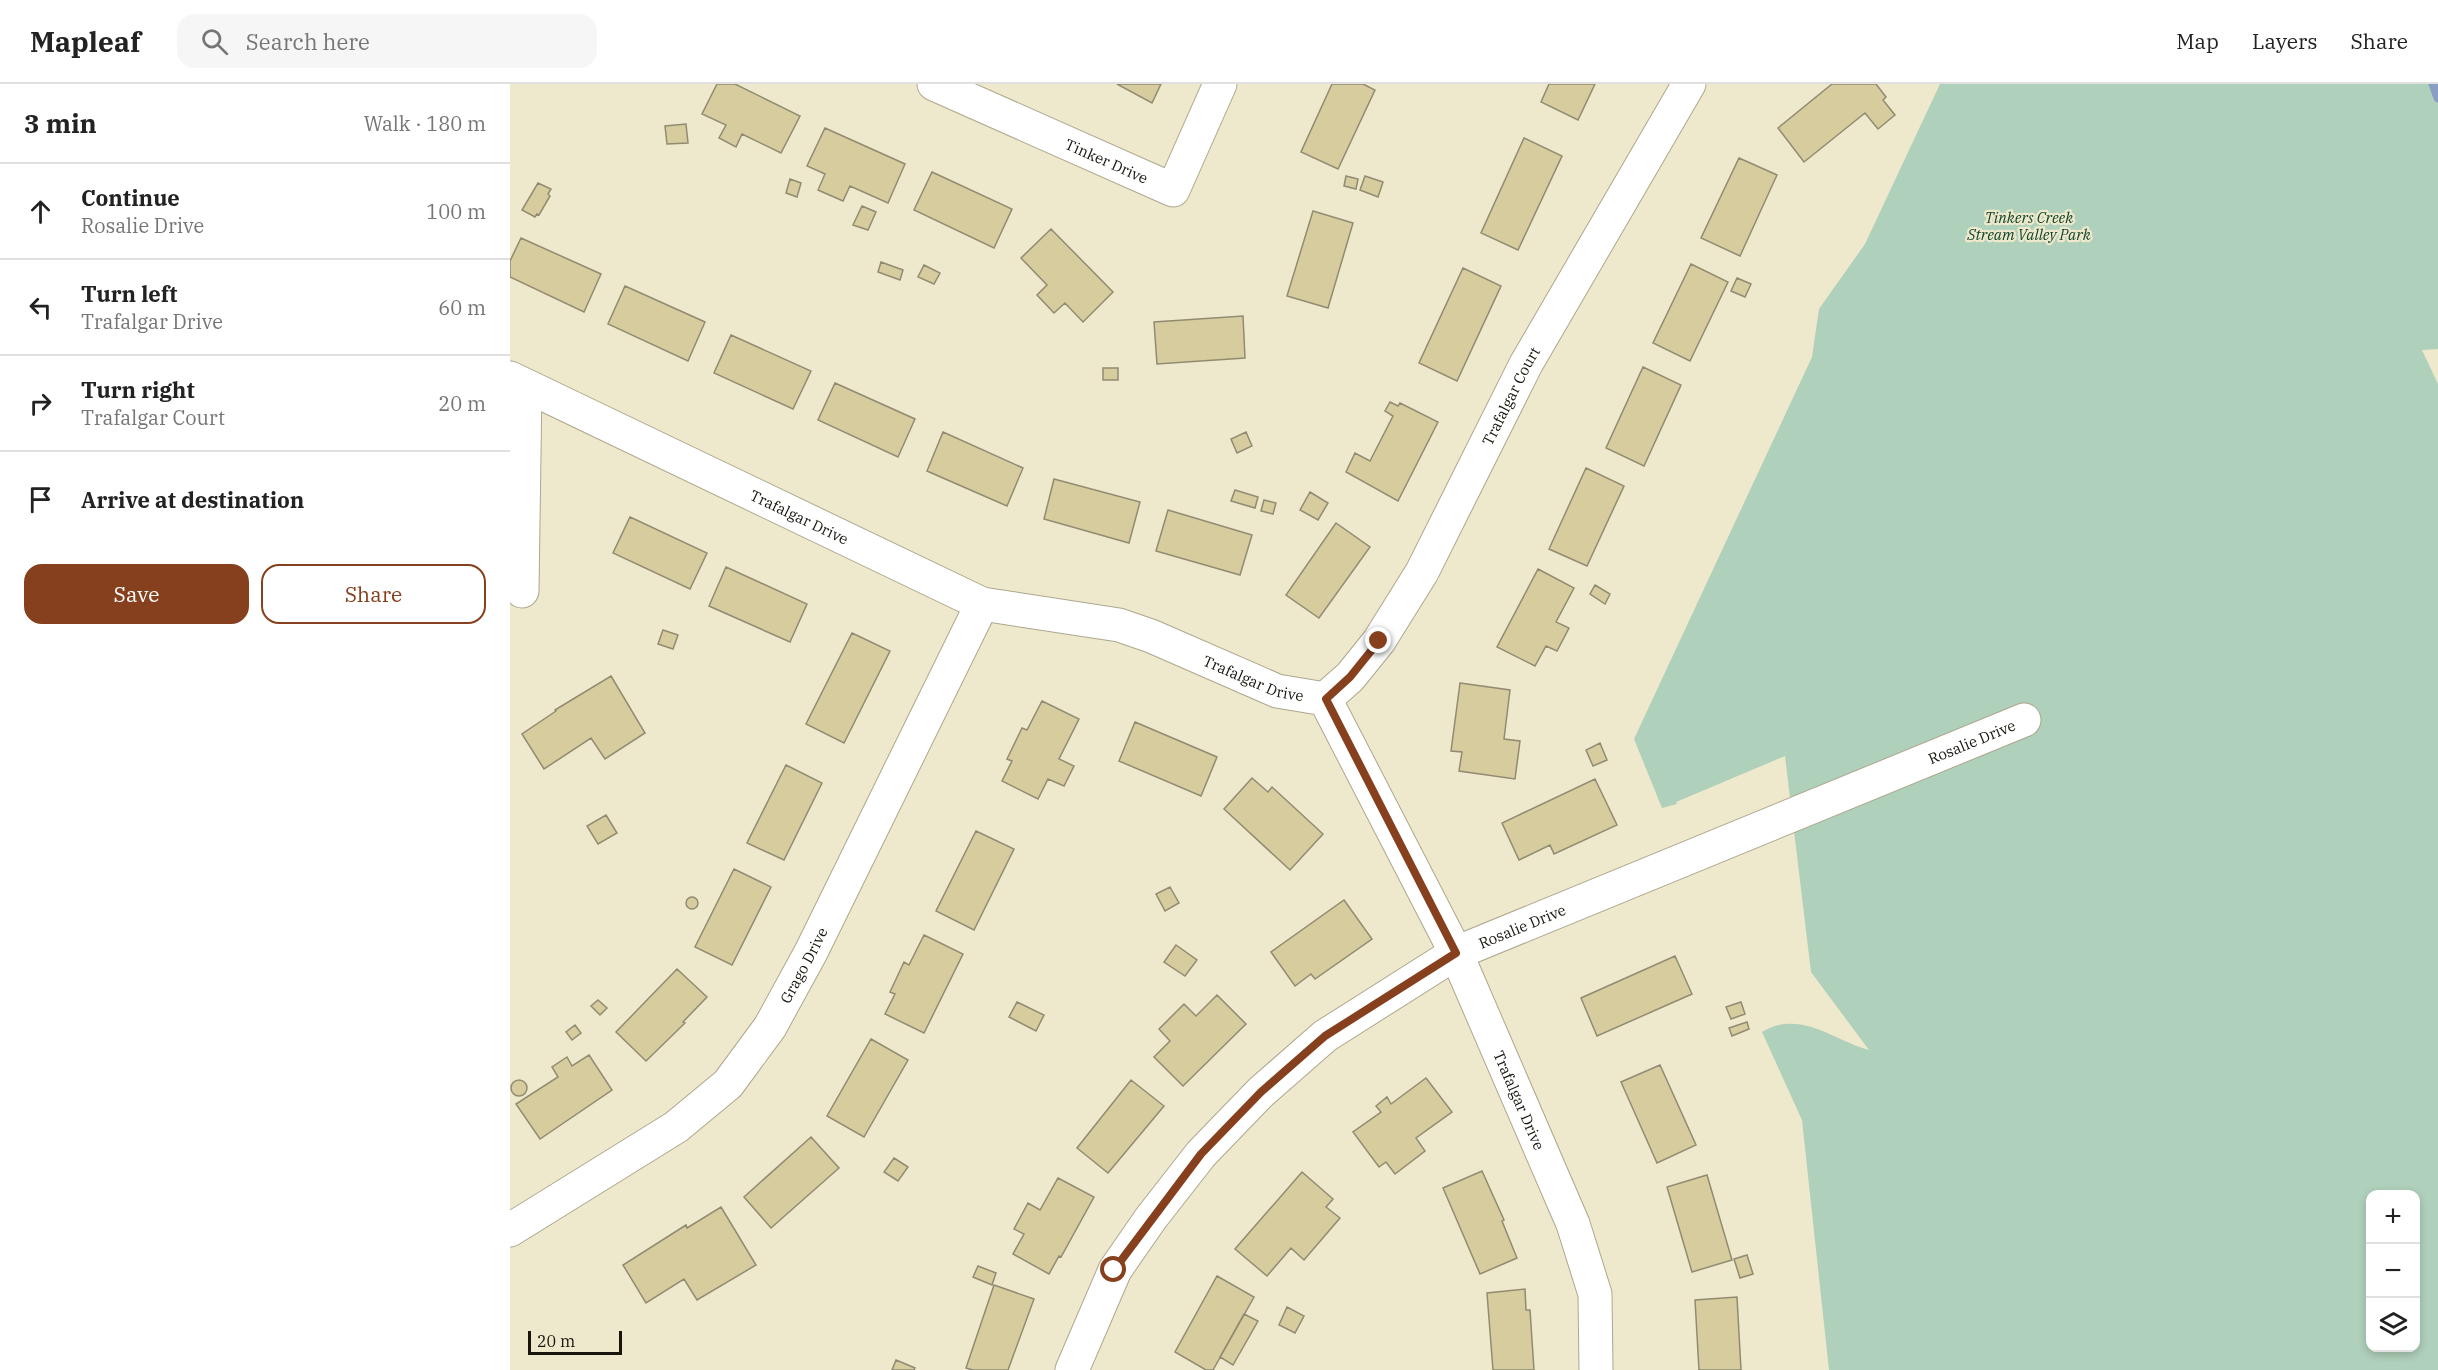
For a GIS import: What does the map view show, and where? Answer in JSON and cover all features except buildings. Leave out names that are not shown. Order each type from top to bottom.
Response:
[{"type":"street","name":"Tinker Drive","points":[[934,84],[1173,190],[1220,84]]},
{"type":"street","name":"Trafalgar Court","points":[[1326,699],[1350,677],[1379,641],[1422,572],[1526,364],[1689,84]]},
{"type":"street","name":"Trafalgar Drive","points":[[518,383],[982,604],[1119,625],[1151,636],[1277,691],[1326,699],[1456,953],[1574,1224],[1595,1294],[1596,1370]]},
{"type":"street","points":[[518,383],[522,591]]},
{"type":"street","name":"Grago Drive","points":[[510,1230],[676,1127],[728,1084],[770,1027],[812,952],[982,604]]},
{"type":"street","name":"Rosalie Drive","points":[[1072,1370],[1114,1270],[1201,1154],[1261,1092],[1325,1036],[1456,953],[2024,720]]},
{"type":"green space","name":"Tinkers Creek Stream Valley Park","points":[[1940,84],[2438,84],[2438,349],[2422,350],[2438,384],[2438,1370],[1829,1370],[1802,1120],[1762,1032],[1776,1026],[1803,1025],[1869,1050],[1811,972],[1785,756],[1676,802],[1677,804],[1662,808],[1634,739],[1812,357],[1819,309],[1865,244]]},
{"type":"waterway","points":[[2433,84],[2438,98]]},
{"type":"route","points":[[1114,1270],[1201,1154],[1261,1092],[1325,1036],[1456,953],[1326,699],[1350,677],[1379,641]]}]
